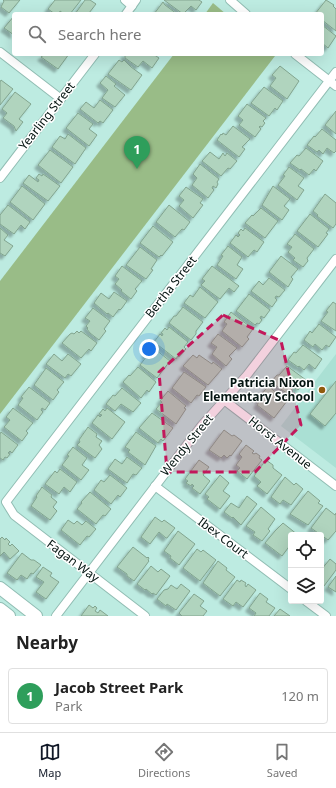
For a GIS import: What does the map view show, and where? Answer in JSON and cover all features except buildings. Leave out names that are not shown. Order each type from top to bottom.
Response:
[{"type":"main road","points":[[0,588],[36,616]]},
{"type":"main road","points":[[0,609],[10,616]]},
{"type":"street","points":[[125,0],[134,3],[127,12]]},
{"type":"street","points":[[230,0],[244,12]]},
{"type":"street","points":[[0,52],[61,99]]},
{"type":"street","name":"Yearling Street","points":[[0,178],[93,56]]},
{"type":"street","points":[[297,56],[333,83]]},
{"type":"street","name":"Bertha Street","points":[[6,502],[333,83],[336,72]]},
{"type":"street","name":"Wendy Street","points":[[56,616],[202,425],[247,375],[336,258]]},
{"type":"street","name":"Horst Avenue","points":[[224,400],[336,486]]},
{"type":"street","name":"Ibex Court","points":[[155,486],[288,587]]},
{"type":"street","name":"Fagan Way","points":[[6,502],[14,516],[145,616]]},
{"type":"street","points":[[310,604],[326,616]]},
{"type":"highlighted area","points":[[223,315],[281,341],[301,425],[255,472],[167,472],[159,372]]},
{"type":"shaded area","points":[[213,3],[224,12],[206,12]]},
{"type":"shaded area","points":[[172,56],[275,56],[0,414],[0,281]]},
{"type":"shaded area","name":"Patricia Nixon Elementary School","points":[[336,354],[336,468],[281,426]]},
{"type":"place","name":"Jacob Street Park","points":[[137,169]]},
{"type":"place","name":"Patricia Nixon Elementary School","points":[[322,390]]}]
